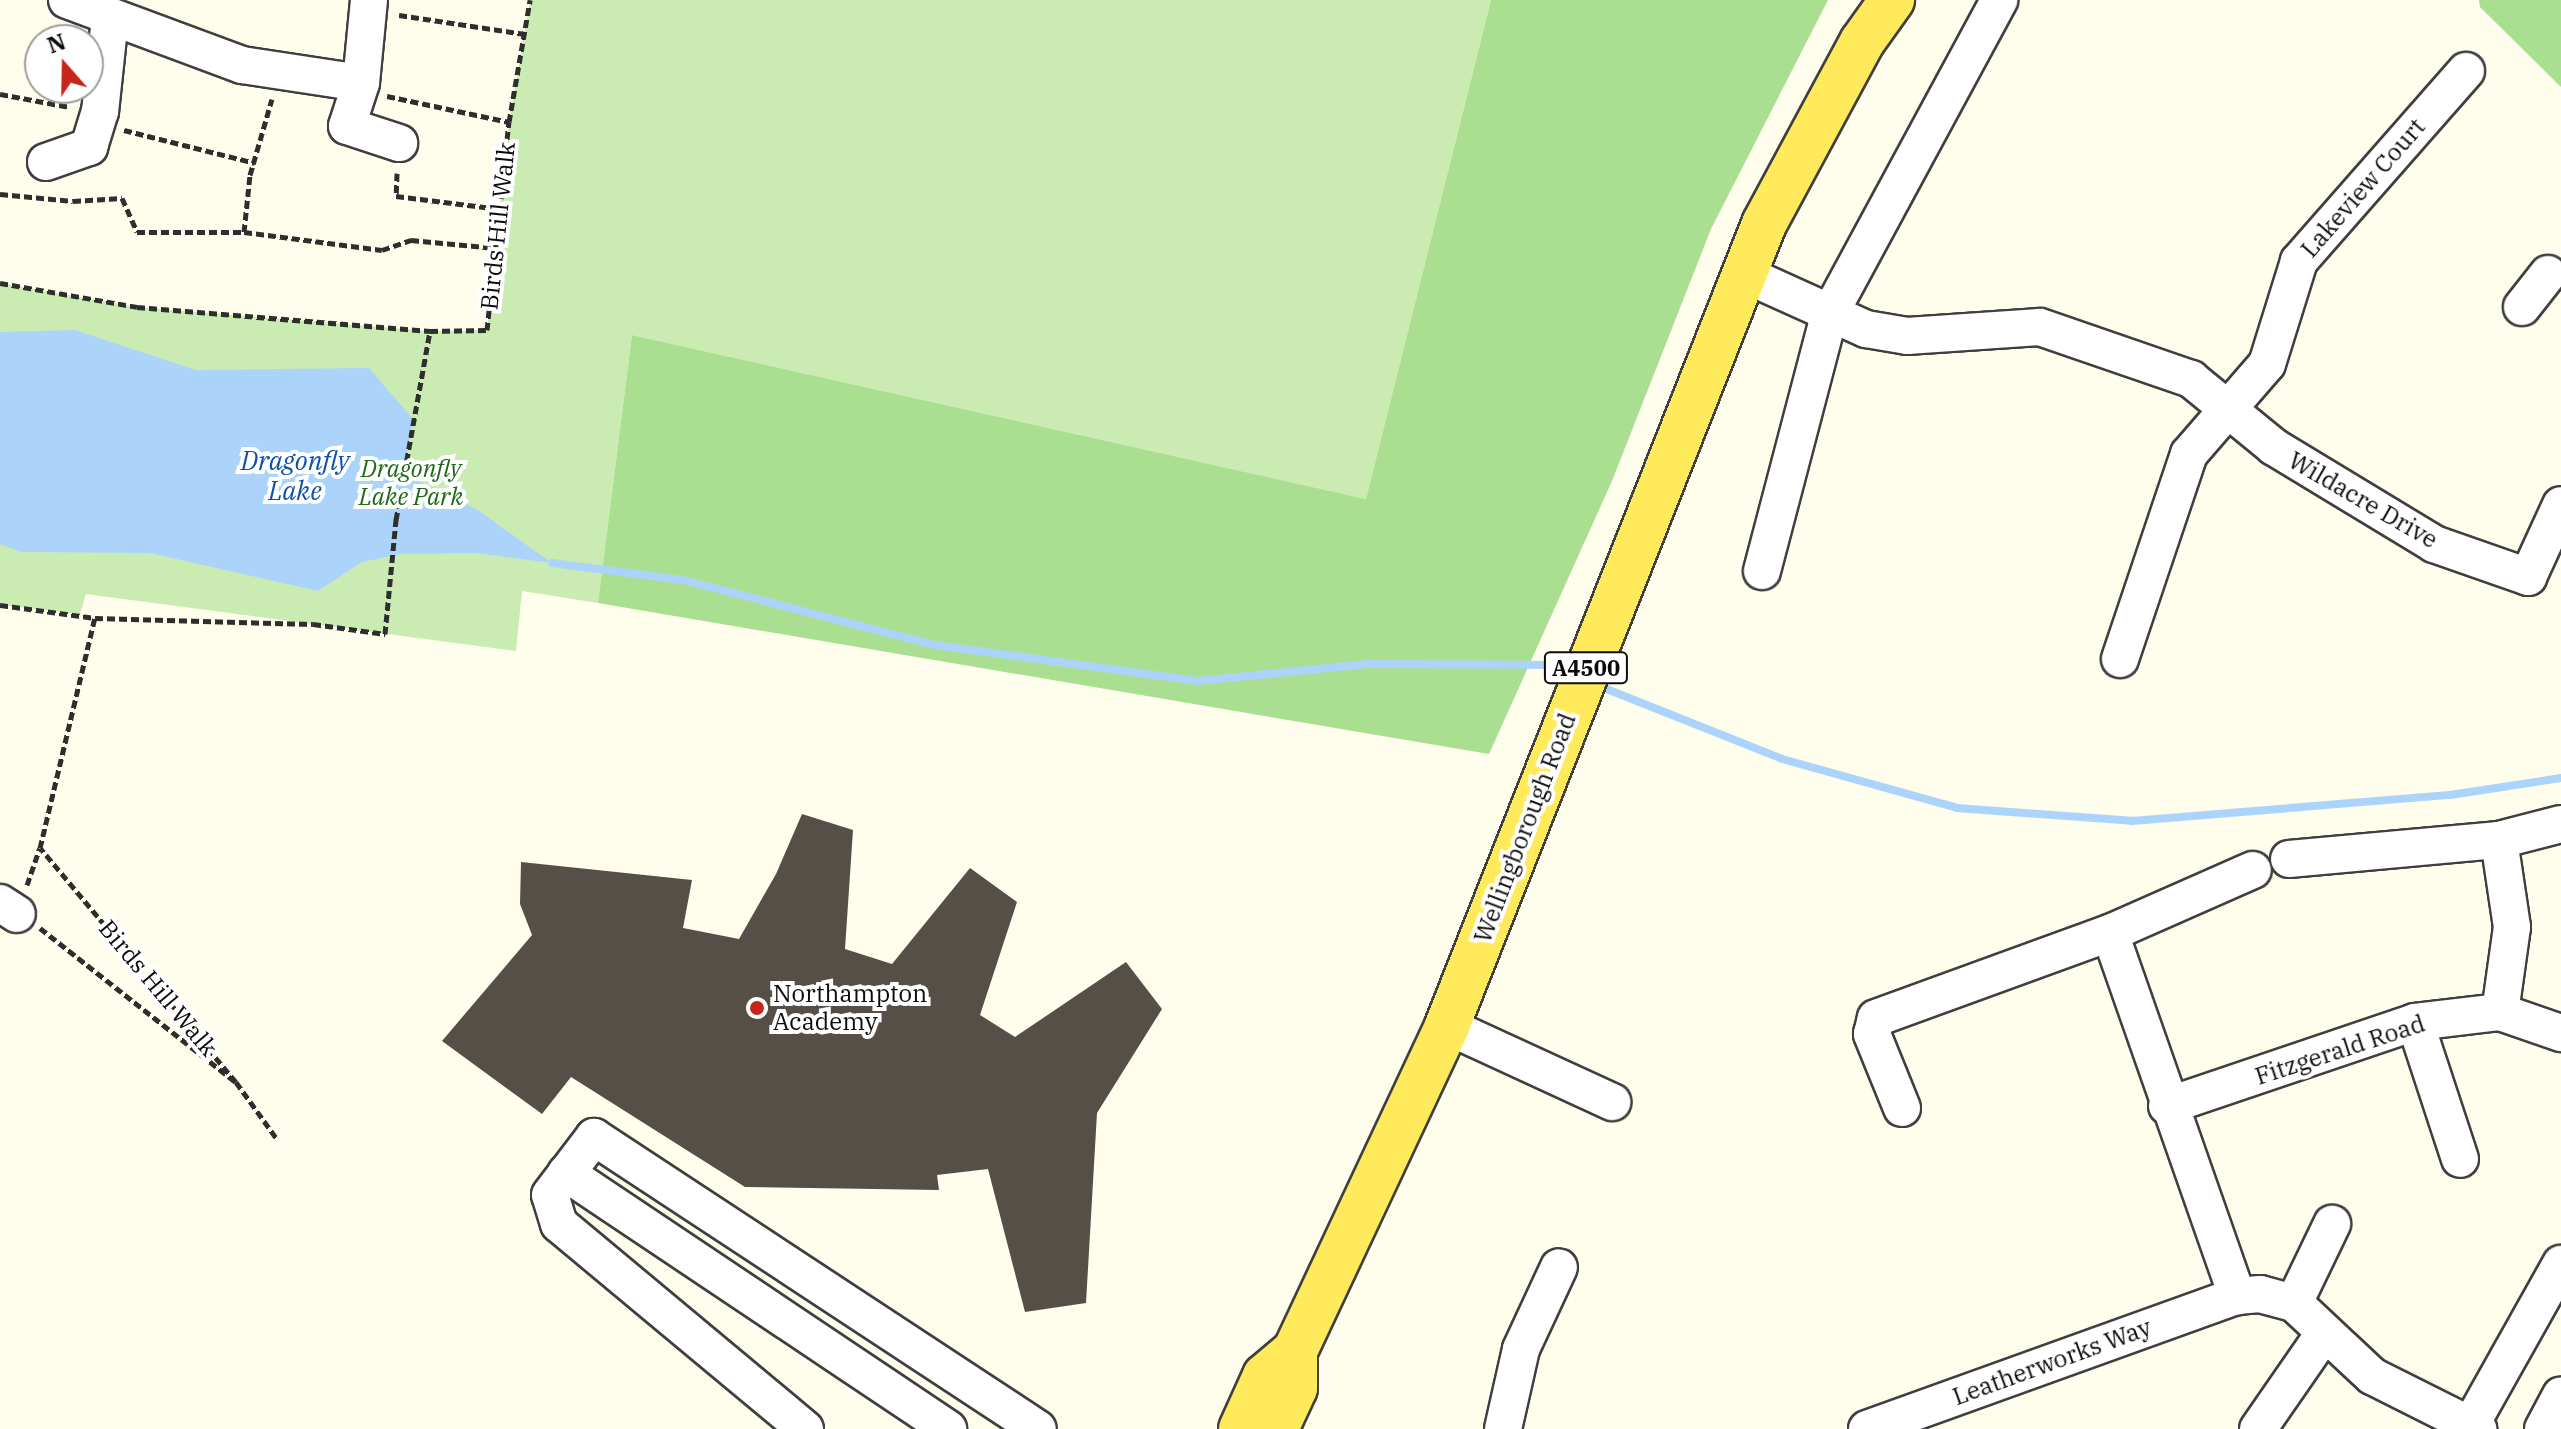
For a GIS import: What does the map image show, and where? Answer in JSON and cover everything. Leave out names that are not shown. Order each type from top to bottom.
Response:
[{"type":"main road","name":"Wellingborough Road","points":[[1276,1429],[1295,1388],[1295,1351],[1447,1026],[1744,274],[1803,146],[1892,0]]},
{"type":"main road","name":"Wellingborough Road","points":[[1241,1429],[1265,1376],[1295,1351]]},
{"type":"street","points":[[67,0],[110,19],[242,65],[361,83]]},
{"type":"street","points":[[1762,571],[1829,315],[1999,0]]},
{"type":"street","points":[[368,5],[361,83],[347,126],[399,143]]},
{"type":"street","points":[[46,162],[89,147],[99,118],[110,19]]},
{"type":"street","name":"Lakeview Court","points":[[2120,659],[2189,454],[2267,364],[2299,261],[2466,71]]},
{"type":"street","points":[[1744,274],[1829,315],[1866,329],[1907,336],[2040,327],[2191,379],[2225,410]]},
{"type":"street","name":"Wildacre Drive","points":[[2225,410],[2274,447],[2434,544],[2528,577],[2561,505]]},
{"type":"street","points":[[2289,859],[2499,840],[2561,824]]},
{"type":"street","points":[[2499,840],[2512,927],[2500,1012]]},
{"type":"street","points":[[1902,1108],[1872,1034],[1876,1018],[2110,933],[2253,870]]},
{"type":"street","points":[[2110,933],[2167,1106],[2237,1296]]},
{"type":"street","name":"Fitzgerald Road","points":[[2167,1106],[2415,1022],[2500,1012],[2561,1033]]},
{"type":"street","points":[[2415,1022],[2460,1159]]},
{"type":"street","points":[[1447,1026],[1612,1102]]},
{"type":"street","points":[[805,1429],[559,1224],[550,1195],[594,1137],[1038,1429]]},
{"type":"street","points":[[566,1173],[948,1429]]},
{"type":"street","points":[[2332,1224],[2294,1303],[2323,1335],[2372,1376],[2474,1427],[2561,1264]]},
{"type":"street","points":[[1503,1429],[1521,1349],[1559,1267]]},
{"type":"street","name":"Leatherworks Way","points":[[1867,1429],[2237,1296],[2260,1294],[2294,1303]]},
{"type":"street","points":[[2258,1429],[2323,1335]]},
{"type":"street","points":[[2543,1429],[2561,1395]]},
{"type":"path","name":"Birds Hill Walk","points":[[430,331],[487,330],[509,122],[530,0]]},
{"type":"path","points":[[368,5],[524,34]]},
{"type":"path","points":[[244,232],[255,163],[278,71]]},
{"type":"path","points":[[361,83],[394,100],[509,122]]},
{"type":"path","points":[[0,94],[99,118],[255,163]]},
{"type":"path","points":[[399,143],[396,196],[500,209]]},
{"type":"path","points":[[0,194],[73,201],[122,198],[137,232],[244,232],[382,250],[411,240],[496,248]]},
{"type":"path","points":[[0,283],[137,307],[430,331],[396,520],[385,634],[313,624],[95,618],[0,605]]},
{"type":"path","name":"Birds Hill Walk","points":[[95,618],[40,848],[236,1082]]},
{"type":"path","name":"Birds Hill Walk","points":[[9,908],[64,943],[236,1082]]},
{"type":"path","points":[[236,1082],[277,1139]]},
{"type":"green space","name":"Dragonfly Lake Park","points":[[530,0],[1491,0],[1366,499],[632,335],[598,603],[522,591],[516,651],[86,594],[80,614],[0,605],[0,283],[137,307],[430,331],[487,330],[509,122]]},
{"type":"green space","points":[[1491,0],[1828,0],[1711,229],[1612,481],[1489,754],[598,603],[632,335],[1366,499]]},
{"type":"green space","points":[[2479,0],[2561,0],[2561,87],[2480,7]]},
{"type":"water","name":"Dragonfly Lake","points":[[75,330],[196,370],[369,368],[413,419],[404,474],[478,510],[552,563],[477,553],[401,554],[362,562],[318,591],[150,553],[21,552],[0,544],[0,332]]},
{"type":"building","points":[[802,814],[853,830],[845,949],[892,964],[970,868],[1017,902],[980,1015],[1015,1037],[1126,962],[1162,1009],[1097,1113],[1086,1303],[1025,1312],[988,1169],[937,1175],[939,1190],[745,1187],[571,1077],[542,1114],[442,1041],[532,935],[520,904],[521,862],[692,880],[683,928],[739,939],[776,874]]},
{"type":"waterway","points":[[552,563],[683,580],[935,645],[1198,681],[1368,664],[1549,665],[1570,674]]},
{"type":"waterway","points":[[1594,684],[1782,759],[1957,808],[2132,821],[2450,795],[2561,778]]},
{"type":"place","name":"Northampton Academy","points":[[757,1008]]}]
